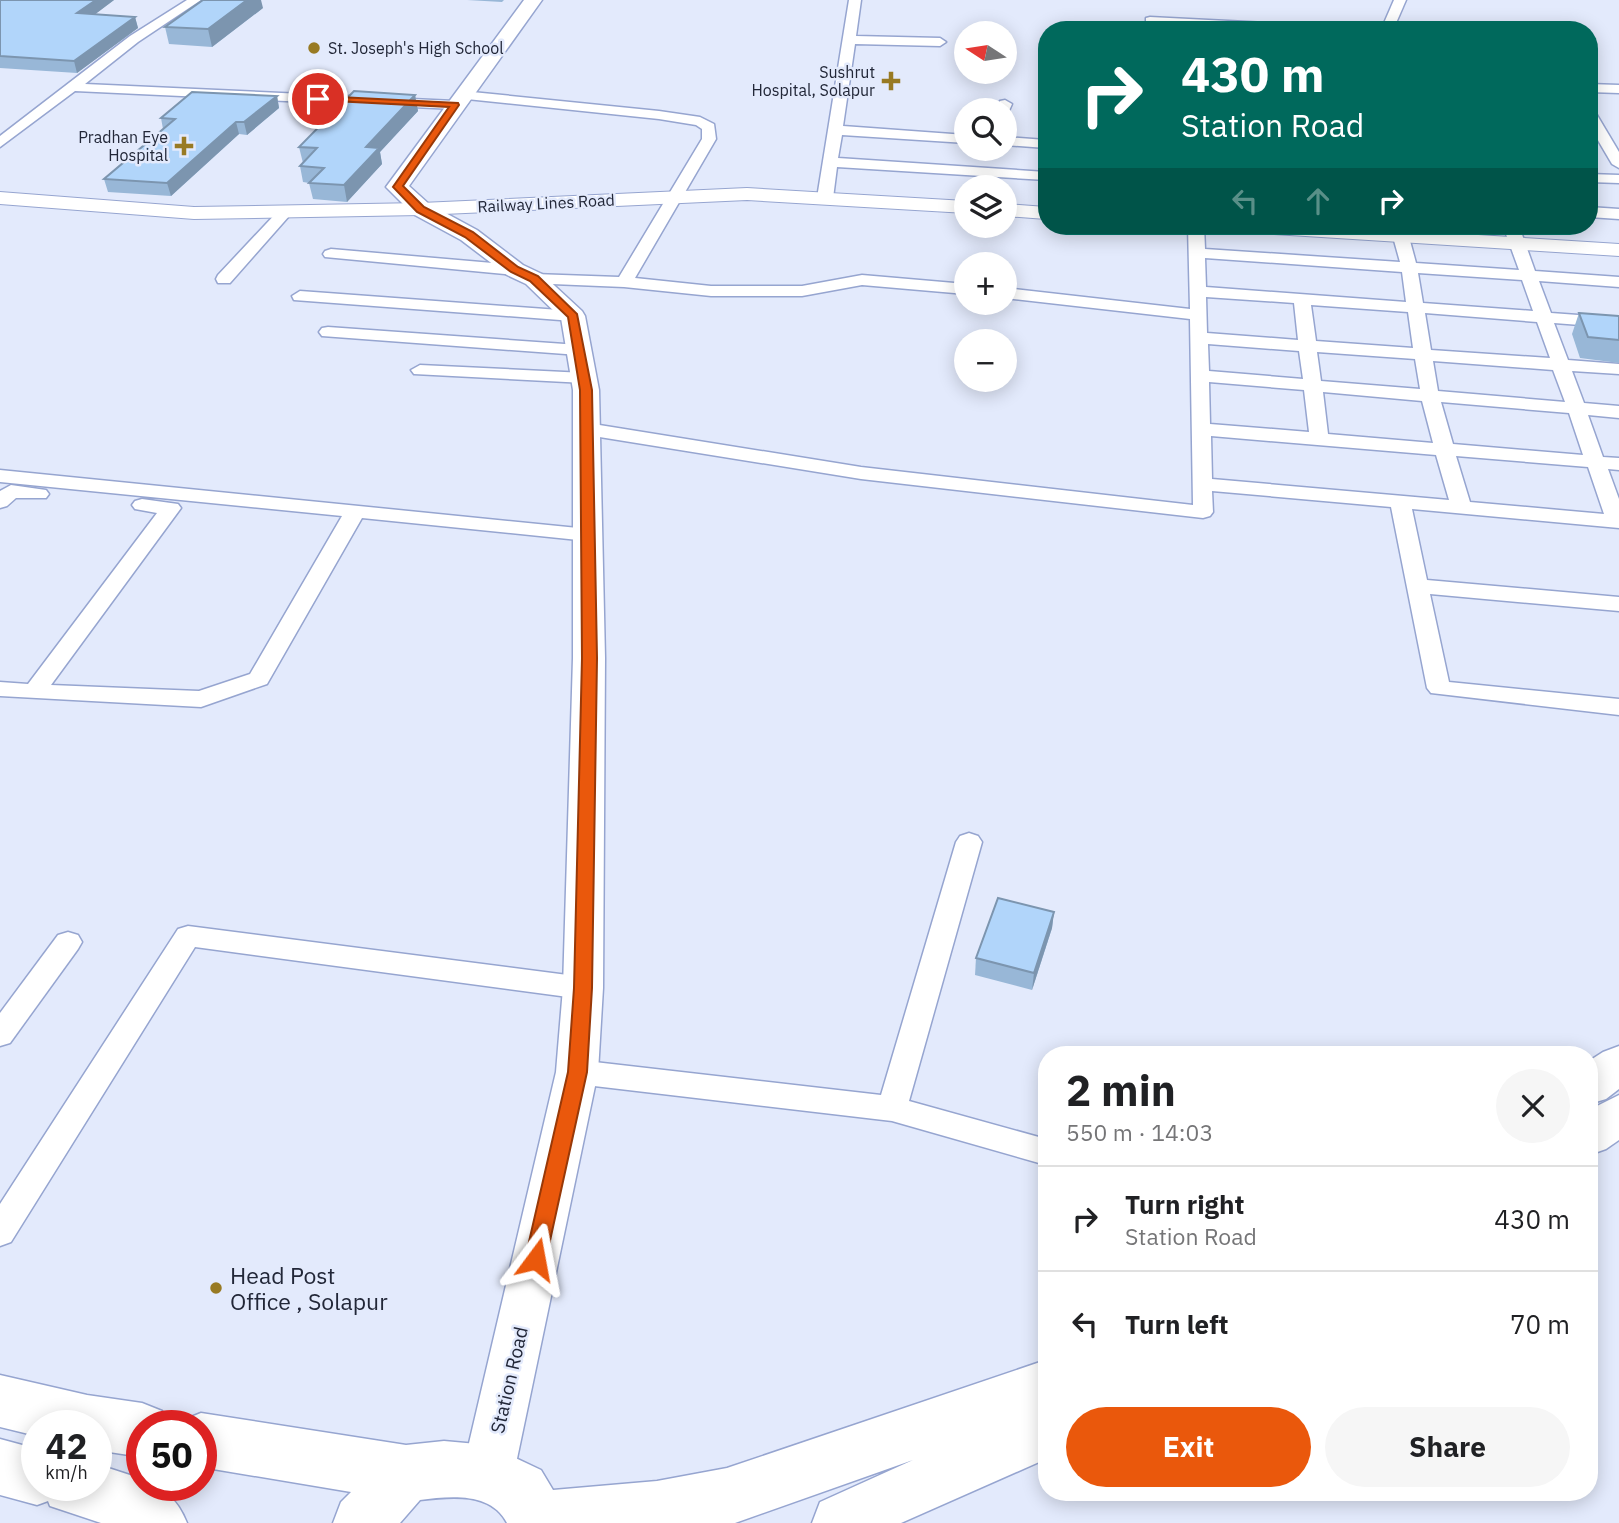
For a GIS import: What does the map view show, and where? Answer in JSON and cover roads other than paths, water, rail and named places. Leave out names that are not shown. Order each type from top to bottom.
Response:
[{"type":"main road","points":[[533,0],[397,187],[421,209],[469,234],[524,274],[573,316]]},
{"type":"main road","name":"Station Road","points":[[488,1472],[577,1072],[583,988],[589,658],[587,429],[582,364],[573,316]]},
{"type":"main road","points":[[1598,1079],[1619,1065]]},
{"type":"main road","points":[[1598,1129],[1619,1115]]},
{"type":"main road","points":[[217,1443],[406,1473],[444,1469],[488,1472],[521,1490],[538,1521],[623,1516],[676,1509],[727,1497],[1038,1389]]},
{"type":"main road","points":[[0,1401],[87,1422],[126,1428]]},
{"type":"main road","points":[[841,1523],[894,1496],[1038,1435]]},
{"type":"main road","points":[[0,1467],[21,1473]]},
{"type":"main road","points":[[362,1523],[406,1473]]},
{"type":"main road","points":[[112,1497],[122,1500],[158,1523]]},
{"type":"street","points":[[0,143],[134,39],[195,0]]},
{"type":"street","points":[[825,198],[855,0]]},
{"type":"street","points":[[1391,21],[1400,0]]},
{"type":"street","points":[[1150,20],[1176,21]]},
{"type":"street","points":[[849,40],[940,42]]},
{"type":"street","points":[[73,87],[459,100],[700,121],[709,127],[709,139],[624,282]]},
{"type":"street","points":[[1598,88],[1619,89]]},
{"type":"street","points":[[1598,127],[1619,129]]},
{"type":"street","points":[[835,130],[954,138]]},
{"type":"street","points":[[1598,134],[1619,164]]},
{"type":"street","points":[[1017,142],[1038,143]]},
{"type":"street","points":[[830,162],[1038,176]]},
{"type":"street","points":[[1612,179],[1619,205]]},
{"type":"street","name":"Railway Lines Road","points":[[0,198],[194,214],[421,209],[747,194],[954,207]]},
{"type":"street","points":[[1017,211],[1038,212]]},
{"type":"street","points":[[224,279],[285,212]]},
{"type":"street","points":[[1598,213],[1619,214]]},
{"type":"street","points":[[587,429],[861,473],[1203,512],[1196,235]]},
{"type":"street","points":[[1401,235],[1409,267],[1430,396],[1461,508]]},
{"type":"street","points":[[1202,484],[1618,522],[1513,235],[1619,250]]},
{"type":"street","points":[[1196,253],[1619,282]]},
{"type":"street","points":[[331,254],[711,291],[802,290],[862,280],[954,288]]},
{"type":"street","points":[[1198,291],[1619,323]]},
{"type":"street","points":[[1017,294],[1198,315]]},
{"type":"street","points":[[300,296],[573,316]]},
{"type":"street","points":[[1302,299],[1320,439]]},
{"type":"street","points":[[328,332],[582,364]]},
{"type":"street","points":[[1199,338],[1619,369]]},
{"type":"street","points":[[419,370],[582,364]]},
{"type":"street","points":[[1199,376],[1619,412]]},
{"type":"street","points":[[1201,429],[1619,464]]},
{"type":"street","points":[[0,476],[588,535]]},
{"type":"street","points":[[0,502],[11,491],[171,508],[34,692]]},
{"type":"street","points":[[1400,502],[1439,688],[1619,707]]},
{"type":"street","points":[[0,689],[201,699],[259,679],[355,512]]},
{"type":"street","points":[[1418,586],[1619,604]]},
{"type":"street","points":[[892,1109],[969,842]]},
{"type":"street","points":[[0,1232],[188,936],[583,988]]},
{"type":"street","points":[[0,1035],[68,942]]},
{"type":"street","points":[[577,1072],[892,1109],[1038,1150]]},
{"type":"place","name":"St. Joseph's High School","points":[[314,48]]},
{"type":"place","name":"Sushrut Hospital, Solapur","points":[[891,81]]},
{"type":"place","name":"Pradhan Eye Hospital","points":[[184,146]]},
{"type":"place","name":"Head Post Office , Solapur","points":[[216,1288]]}]
